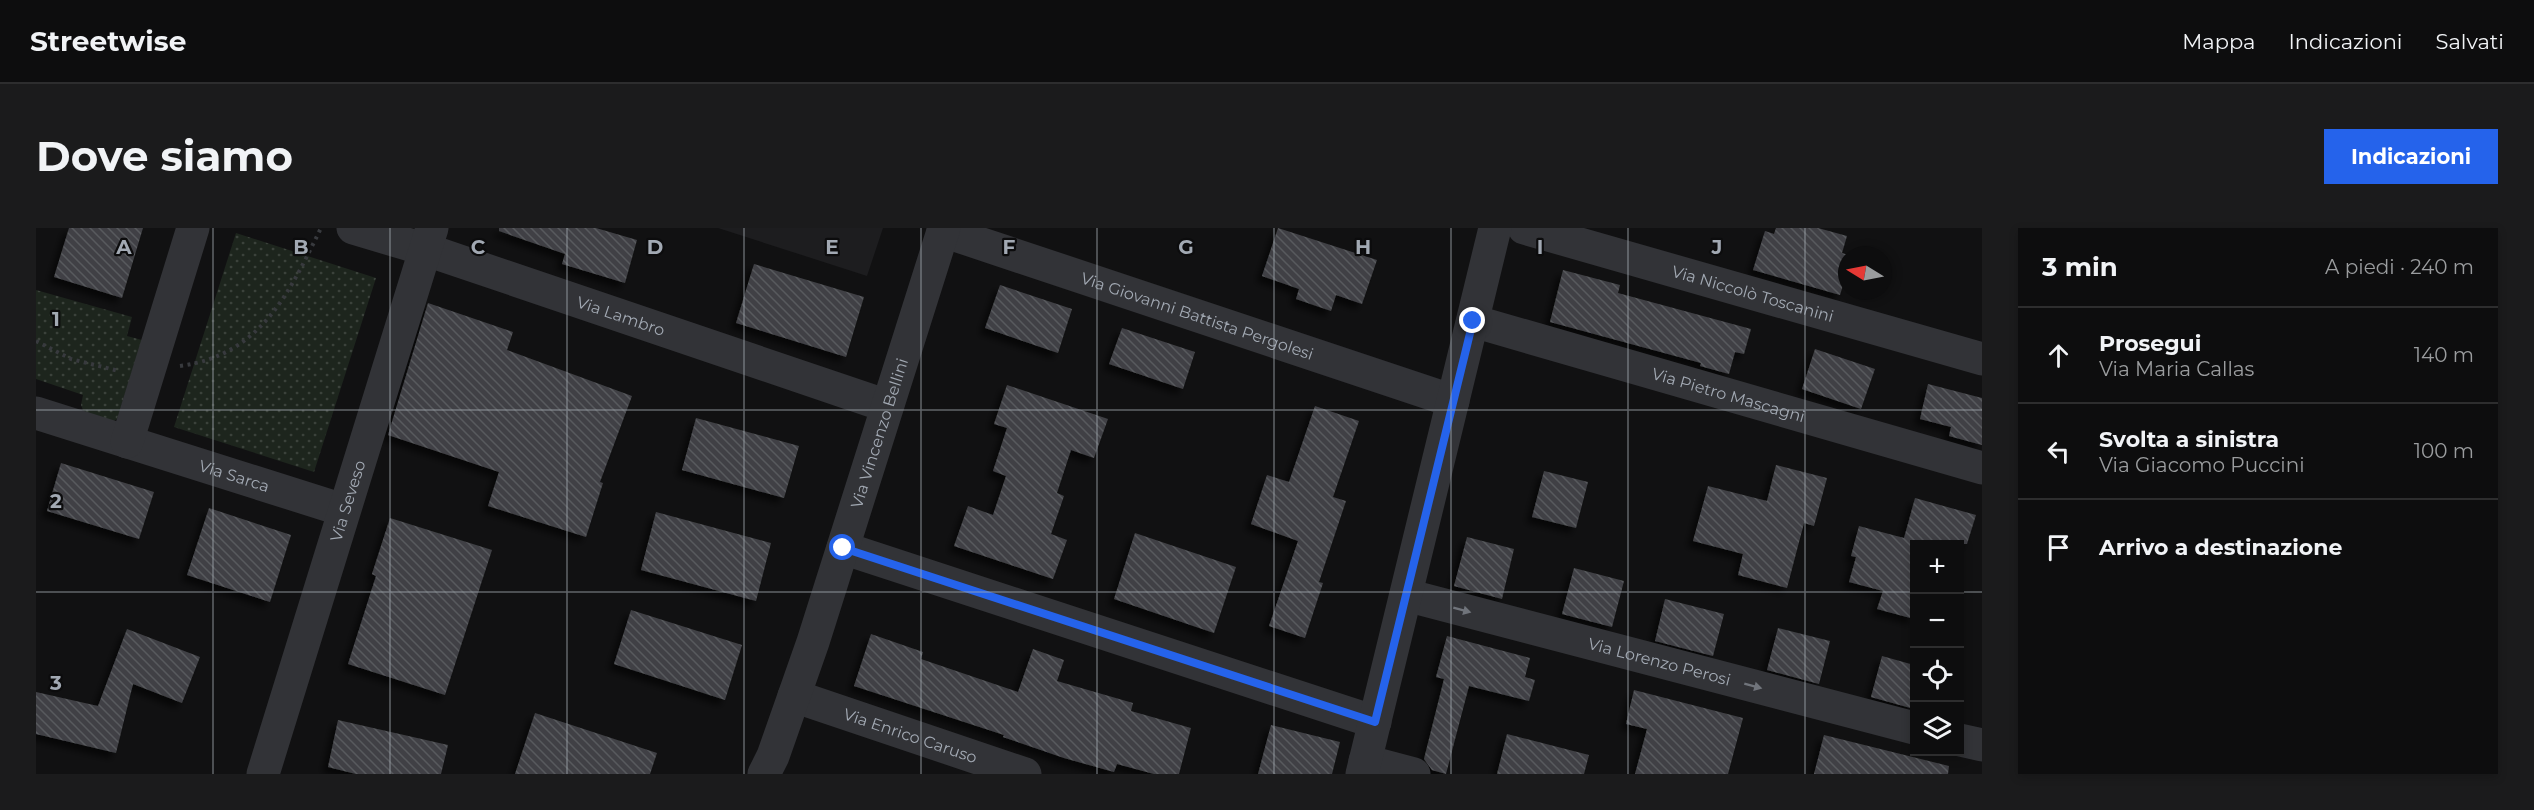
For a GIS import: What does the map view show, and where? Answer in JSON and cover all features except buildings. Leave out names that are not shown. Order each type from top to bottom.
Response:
[{"type":"street","points":[[127,442],[193,228]]},
{"type":"street","name":"Via Lambro","points":[[353,228],[429,239],[887,406]]},
{"type":"street","points":[[1414,774],[1364,767],[1495,228]]},
{"type":"street","name":"Via Niccolò Toscanini","points":[[1524,228],[1982,359]]},
{"type":"street","name":"Via Giovanni Battista Pergolesi","points":[[943,230],[1453,402]]},
{"type":"street","name":"Via Vincenzo Bellini","points":[[764,774],[794,696],[843,548],[943,230]]},
{"type":"street","name":"Via Seveso","points":[[263,774],[343,510],[429,239]]},
{"type":"street","name":"Via Pietro Mascagni","points":[[1473,321],[1982,468]]},
{"type":"street","name":"Via Sarca","points":[[36,413],[343,510]]},
{"type":"street","points":[[843,548],[1375,722]]},
{"type":"street","name":"Via Lorenzo Perosi","points":[[1406,595],[1910,727]]},
{"type":"street","name":"Via Enrico Caruso","points":[[794,696],[1025,774]]},
{"type":"street","points":[[1964,741],[1982,745]]},
{"type":"path","points":[[36,341],[56,352],[90,365],[122,372],[186,365],[217,356],[238,345],[260,328],[280,305],[293,286],[321,228]]},
{"type":"shaded area","points":[[718,228],[883,228],[867,276]]},
{"type":"shaded area","points":[[236,233],[376,278],[314,472],[174,427]]},
{"type":"shaded area","points":[[36,290],[132,317],[127,336],[142,340],[117,419],[110,423],[85,415],[81,405],[83,395],[36,379]]},
{"type":"route","points":[[843,548],[1375,722],[1473,321]]}]
